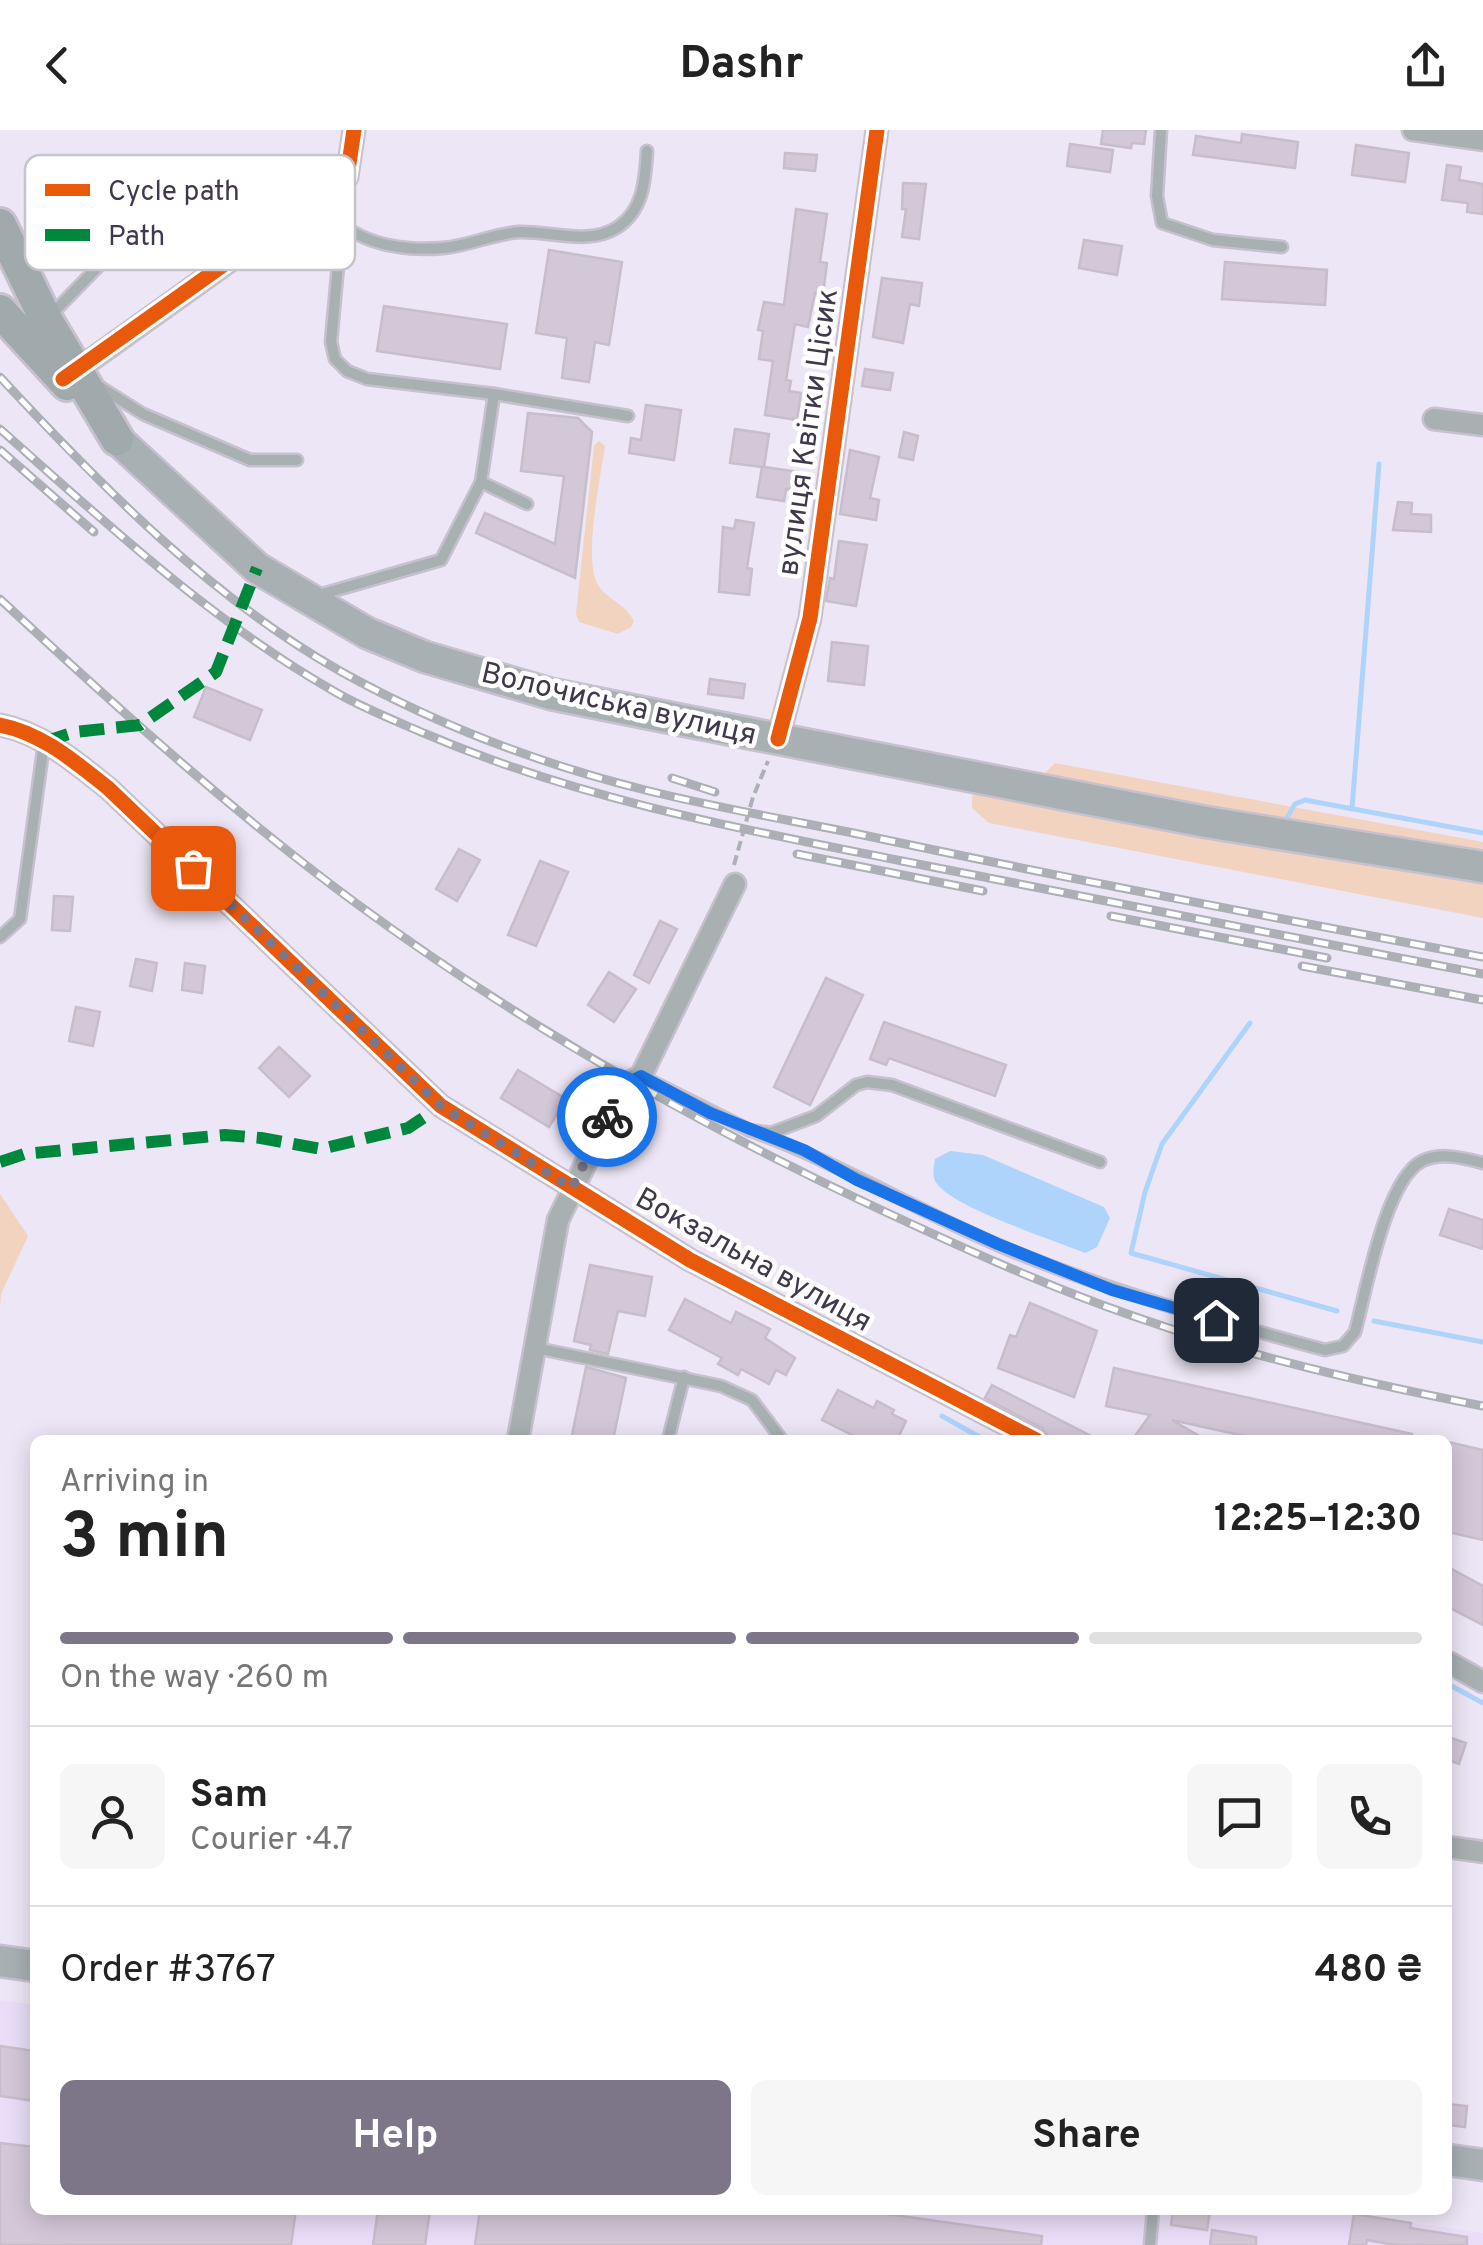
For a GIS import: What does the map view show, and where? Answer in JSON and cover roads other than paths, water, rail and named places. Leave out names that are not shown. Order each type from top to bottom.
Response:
[{"type":"main road","points":[[0,225],[69,375]]},
{"type":"main road","points":[[0,310],[69,375],[117,439]]},
{"type":"main road","name":"Волочиська вулиця","points":[[117,439],[257,568],[367,633],[443,662],[552,694],[778,739],[1206,822],[1483,867]]},
{"type":"main road","points":[[0,1961],[30,1965]]},
{"type":"main road","points":[[1452,2161],[1483,2165]]},
{"type":"street","points":[[350,155],[354,130]]},
{"type":"street","name":"вулиця Квітки Цісик","points":[[778,739],[810,618],[877,130]]},
{"type":"street","points":[[1413,130],[1483,140]]},
{"type":"street","points":[[69,375],[217,270]]},
{"type":"street","points":[[1434,418],[1483,425]]},
{"type":"street","name":"Вокзальна вулиця","points":[[0,725],[64,752],[108,788],[441,1106],[690,1260],[1026,1435]]},
{"type":"street","points":[[519,1435],[558,1220],[613,1107],[630,1082],[641,1076],[734,884]]},
{"type":"street","points":[[1452,1664],[1483,1682]]},
{"type":"street","points":[[1452,1848],[1483,1852]]},
{"type":"lane","points":[[1161,130],[1157,196],[1162,224],[1213,240],[1282,247]]},
{"type":"lane","points":[[355,231],[375,243],[443,248],[492,234],[605,234],[620,226],[636,209],[645,186],[647,151]]},
{"type":"lane","points":[[46,320],[95,270]]},
{"type":"lane","points":[[337,270],[331,342],[335,359],[347,372],[368,379],[628,416]]},
{"type":"lane","points":[[69,375],[143,414],[250,460],[298,460]]},
{"type":"lane","points":[[308,598],[441,560],[481,482],[494,394]]},
{"type":"lane","points":[[481,482],[528,504]]},
{"type":"lane","points":[[0,937],[20,919],[44,742]]},
{"type":"lane","points":[[641,1076],[749,1130],[804,1150],[857,1180],[1112,1290],[1325,1350],[1342,1346],[1355,1332],[1390,1202],[1404,1176],[1419,1162],[1435,1157],[1456,1156],[1483,1163]]},
{"type":"lane","points":[[749,1130],[771,1133],[802,1123],[856,1085],[867,1082],[892,1085],[1100,1162]]},
{"type":"lane","points":[[534,1348],[721,1386],[752,1400],[778,1435]]},
{"type":"lane","points":[[669,1435],[684,1377]]},
{"type":"lane","points":[[1150,2245],[1153,2215]]},
{"type":"water","points":[[950,1151],[983,1155],[1104,1207],[1110,1218],[1097,1247],[1085,1253],[952,1197],[938,1185],[934,1175],[935,1159]]},
{"type":"waterway","points":[[1352,809],[1379,464]]},
{"type":"waterway","points":[[1286,819],[1295,804],[1305,800],[1483,833]]},
{"type":"waterway","points":[[1250,1023],[1162,1144],[1145,1192],[1131,1253],[1337,1311]]},
{"type":"waterway","points":[[1374,1321],[1483,1342]]},
{"type":"waterway","points":[[942,1416],[976,1435]]},
{"type":"waterway","points":[[1452,1686],[1483,1703]]},
{"type":"railway","points":[[0,377],[77,459],[159,537],[246,609],[340,671],[489,741],[606,780],[699,803],[1483,957]]},
{"type":"railway","points":[[0,429],[162,570],[291,665],[348,699],[483,757],[601,794],[721,824],[1483,974]]},
{"type":"railway","points":[[0,450],[94,532]]},
{"type":"railway","points":[[0,599],[172,755],[353,901],[543,1029],[675,1105],[879,1209],[1101,1304],[1263,1356],[1483,1406]]},
{"type":"railway","points":[[672,778],[715,792]]},
{"type":"railway","points":[[797,854],[983,891]]},
{"type":"railway","points":[[1111,916],[1327,958]]},
{"type":"railway","points":[[1302,966],[1483,1000]]}]
